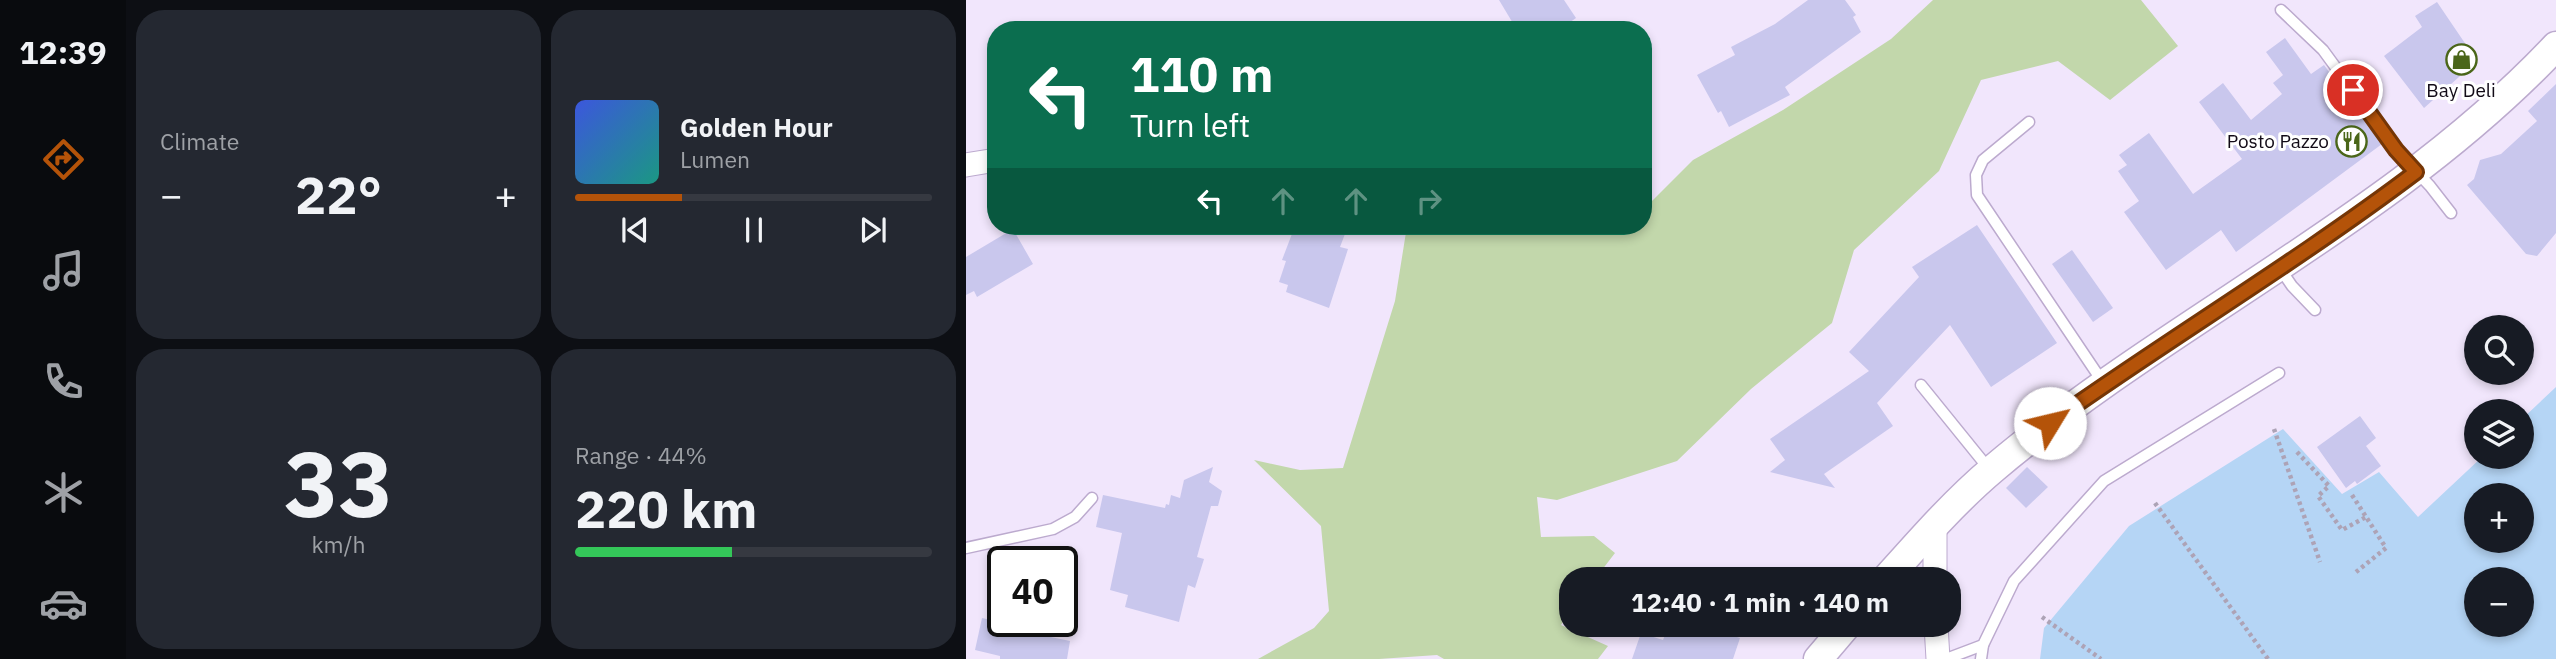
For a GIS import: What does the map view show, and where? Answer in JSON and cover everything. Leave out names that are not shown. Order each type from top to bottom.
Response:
[{"type":"street","points":[[1897,567],[1935,524],[1991,471],[2050,423],[2416,172],[2487,112],[2556,46]]},
{"type":"street","points":[[966,165],[987,162]]},
{"type":"street","points":[[1935,524],[1935,567]]},
{"type":"street","points":[[1818,659],[1837,637]]},
{"type":"street","points":[[1937,637],[1938,659]]},
{"type":"lane","points":[[2281,10],[2323,50],[2396,150],[2451,213]]},
{"type":"lane","points":[[2029,122],[1983,160],[1976,175],[1977,195],[2104,384]]},
{"type":"lane","points":[[2280,267],[2292,286],[2315,310]]},
{"type":"lane","points":[[1981,659],[1983,645],[2014,581],[2104,481],[2279,373]]},
{"type":"lane","points":[[1921,385],[1991,471]]},
{"type":"lane","points":[[966,548],[1053,528],[1075,517],[1092,498]]},
{"type":"lane","points":[[1946,659],[1983,645]]},
{"type":"path","points":[[2274,429],[2320,562]]},
{"type":"path","points":[[2297,452],[2329,485],[2318,496],[2343,530],[2367,517]]},
{"type":"path","points":[[2352,495],[2386,548],[2356,572]]},
{"type":"path","points":[[2155,503],[2269,659]]},
{"type":"path","points":[[2042,617],[2101,659]]},
{"type":"green space","points":[[1933,0],[2141,0],[2178,46],[2110,100],[2058,61],[1981,80],[1939,171],[1854,250],[1832,323],[1751,389],[1677,461],[1557,500],[1537,497],[1541,537],[1594,536],[1615,553],[1604,567],[1559,567],[1559,637],[1588,637],[1608,646],[1598,659],[1444,659],[1437,655],[1379,659],[1258,659],[1314,628],[1329,611],[1321,526],[1254,460],[1300,470],[1343,468],[1395,301],[1406,235],[1652,235],[1652,201],[1693,160],[1783,110],[1891,39]]},
{"type":"water","points":[[2556,387],[2556,659],[2040,659],[2044,628],[2129,526],[2283,429],[2342,494],[2379,472],[2418,517],[2469,469],[2534,469],[2534,408]]},
{"type":"building","points":[[1499,0],[1564,0],[1576,18],[1572,21],[1512,21]]},
{"type":"building","points":[[1808,0],[1845,0],[1856,15],[1853,17],[1861,32],[1785,87],[1790,95],[1729,127],[1697,75],[1735,55],[1731,47],[1775,24]]},
{"type":"building","points":[[2437,2],[2477,61],[2424,108],[2384,56],[2422,27],[2415,16]]},
{"type":"building","points":[[2285,38],[2311,74],[2324,65],[2382,144],[2236,252],[2221,230],[2166,270],[2124,212],[2139,201],[2118,171],[2127,165],[2119,155],[2149,133],[2193,194],[2242,159],[2199,102],[2223,83],[2251,120],[2282,94],[2273,83],[2283,75],[2266,52]]},
{"type":"building","points":[[2556,84],[2556,233],[2537,256],[2526,254],[2467,185],[2474,179],[2480,160],[2501,154],[2537,121],[2528,111]]},
{"type":"building","points":[[1977,225],[2057,343],[1991,387],[1950,325],[1877,403],[1893,426],[1824,474],[1835,488],[1770,472],[1785,460],[1770,439],[1869,371],[1849,352],[1919,277],[1912,267]]},
{"type":"building","points":[[1003,235],[1016,235],[1033,264],[977,297],[974,291],[966,295],[966,257]]},
{"type":"building","points":[[1292,235],[1345,235],[1340,247],[1348,249],[1329,308],[1286,292],[1288,285],[1279,282],[1286,261],[1282,260]]},
{"type":"building","points":[[2072,250],[2113,308],[2093,322],[2052,264]]},
{"type":"building","points":[[2360,416],[2376,438],[2366,446],[2381,466],[2357,484],[2355,481],[2346,488],[2317,447]]},
{"type":"building","points":[[1213,467],[1209,482],[1222,491],[1218,506],[1211,506],[1197,557],[1204,559],[1195,588],[1188,585],[1179,622],[1125,607],[1128,595],[1110,590],[1122,533],[1096,527],[1103,495],[1165,508],[1166,504],[1169,505],[1171,495],[1180,498],[1184,480]]},
{"type":"building","points":[[2027,467],[2048,487],[2026,508],[2006,488]]},
{"type":"building","points":[[982,618],[987,619],[987,637],[1051,637],[1070,641],[1067,659],[1000,659],[1000,656],[975,650]]},
{"type":"building","points":[[1640,637],[1663,640],[1664,637],[1740,638],[1733,659],[1632,659]]},
{"type":"place","name":"Bay Deli","points":[[2461,59]]},
{"type":"place","name":"Posto Pazzo","points":[[2352,141]]},
{"type":"route","points":[[2050,423],[2416,172],[2396,150],[2353,90]]}]
